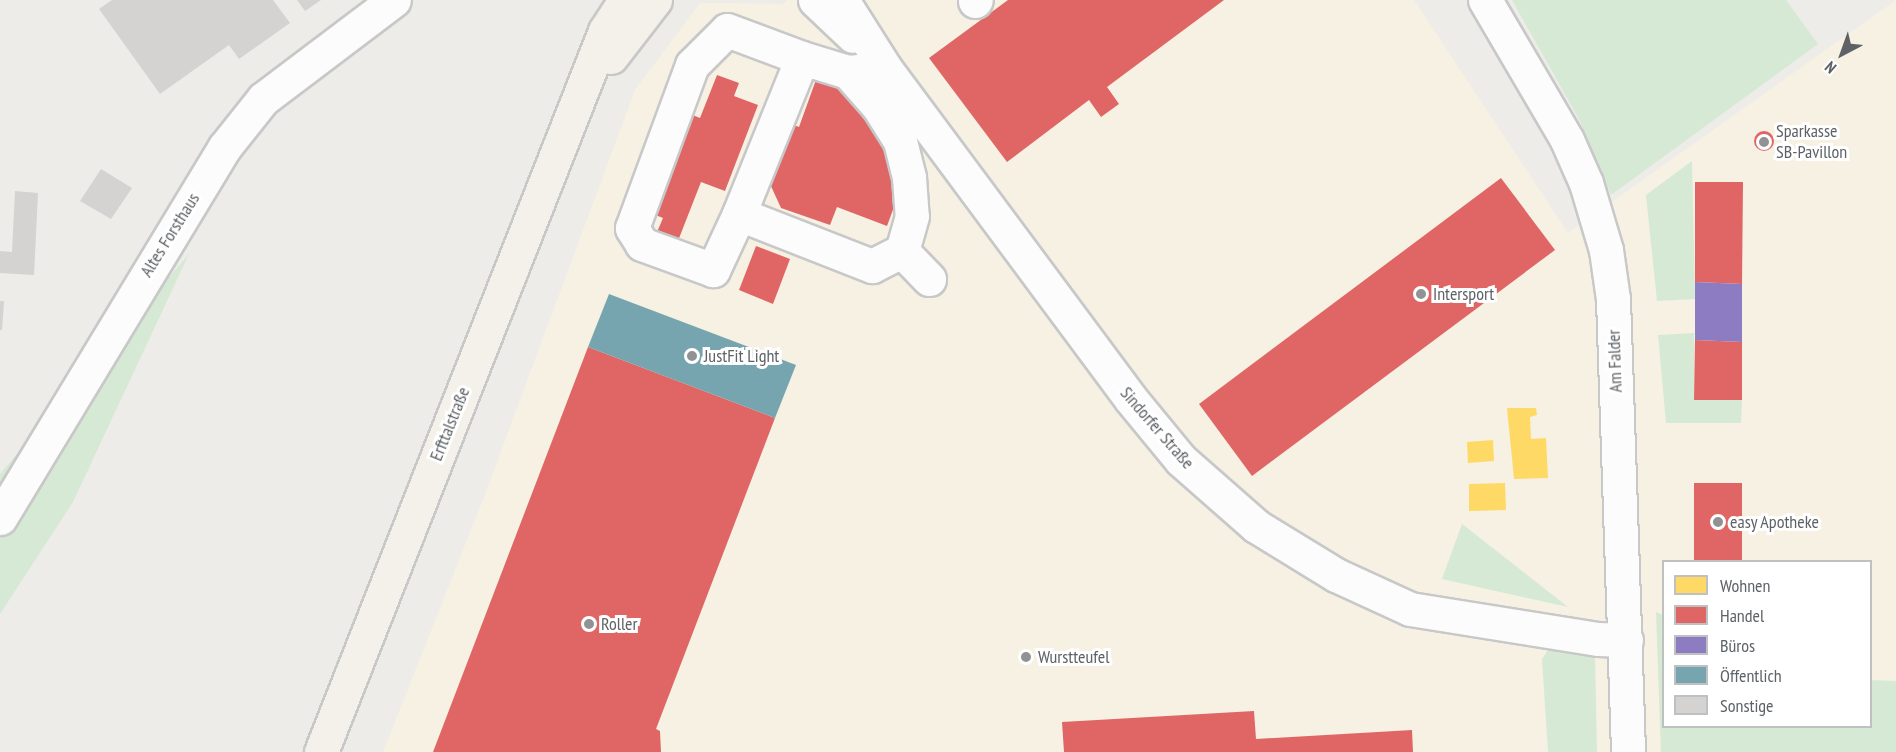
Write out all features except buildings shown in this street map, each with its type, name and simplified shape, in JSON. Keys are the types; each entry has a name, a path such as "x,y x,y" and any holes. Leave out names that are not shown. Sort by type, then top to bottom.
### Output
{"main road":[{"name":"Erfttalstraße","path":"321,752 581,97 605,31 625,0"},
{"name":"Erfttalstraße","path":"581,97 655,0"}],"street":[{"name":"Altes Forsthaus","path":"0,518 224,148 263,99 394,0"},
{"name":"Sindorfer Straße","path":"815,0 881,64"},
{"name":"Sindorfer Straße","path":"842,0 881,64 1130,398 1181,460 1256,526 1336,574 1410,609 1598,639 1626,640"},
{"name":"Am Falder","path":"1485,0 1567,140 1586,183 1606,250 1613,299 1628,752"},
{"path":"802,58 739,214 712,270 642,244 632,228 692,66 727,30 802,58 848,72 881,64"},
{"path":"739,214 872,266 902,251 912,216 909,177 900,141 878,106 848,72"},
{"path":"902,251 929,279"}],"shaded area":[{"path":"788,0 1414,0 1568,233 1896,0 1896,752 383,752 484,497 635,90 700,3 783,4"}],"green space":[{"path":"1512,0 1786,0 1818,44 1611,195 1580,121"},
{"path":"1692,161 1695,299 1657,301 1646,195"},
{"path":"189,254 73,502 0,614 0,474"},
{"path":"1694,333 1694,400 1742,400 1741,423 1666,423 1658,335"},
{"path":"1462,524 1568,607 1442,579"},
{"path":"1656,612 1662,615 1662,728 1872,728 1872,680 1896,681 1896,752 1661,752"},
{"path":"1550,647 1595,656 1597,752 1548,752 1542,659"}],"place":[{"name":"Sparkasse SB-Pavillon","path":"1764,142"},
{"name":"Intersport","path":"1421,294"},
{"name":"JustFit Light","path":"692,356"},
{"name":"easy Apotheke","path":"1718,522"},
{"name":"Roller","path":"589,624"},
{"name":"Wurstteufel","path":"1026,657"}]}
